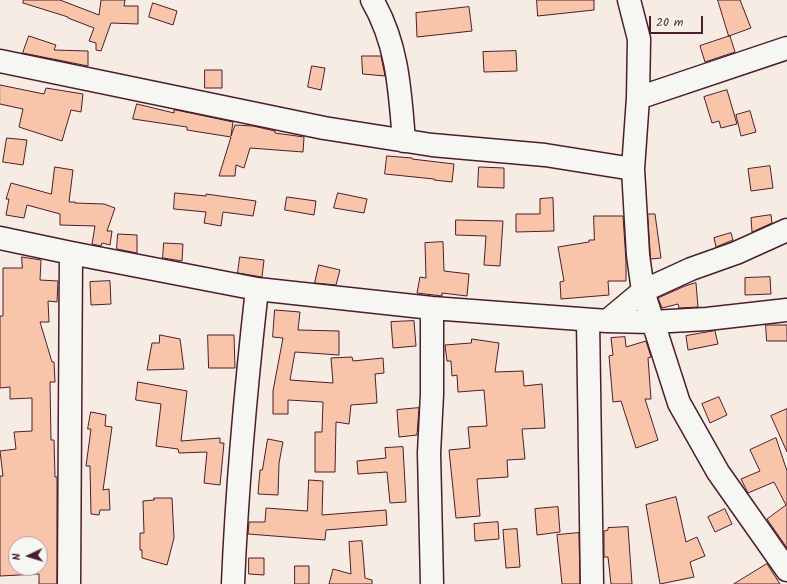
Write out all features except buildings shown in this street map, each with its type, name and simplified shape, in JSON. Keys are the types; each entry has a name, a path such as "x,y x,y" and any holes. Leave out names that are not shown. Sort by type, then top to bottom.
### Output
{"street":[{"path":"372,0 389,36 399,77 404,141"},
{"path":"629,0 639,39 638,98 633,169 638,255 643,291 679,402 718,472 784,558"},
{"path":"638,98 787,48"},
{"path":"0,61 324,128 432,145 545,155 633,169"},
{"path":"597,320 643,291 691,269 736,253 787,230"},
{"path":"0,238 257,289 432,308 597,320 652,322 706,320 787,310"},
{"path":"69,584 71,253"},
{"path":"233,584 238,490 257,289"},
{"path":"432,308 432,394 429,453 432,584"},
{"path":"592,584 597,320"}]}
